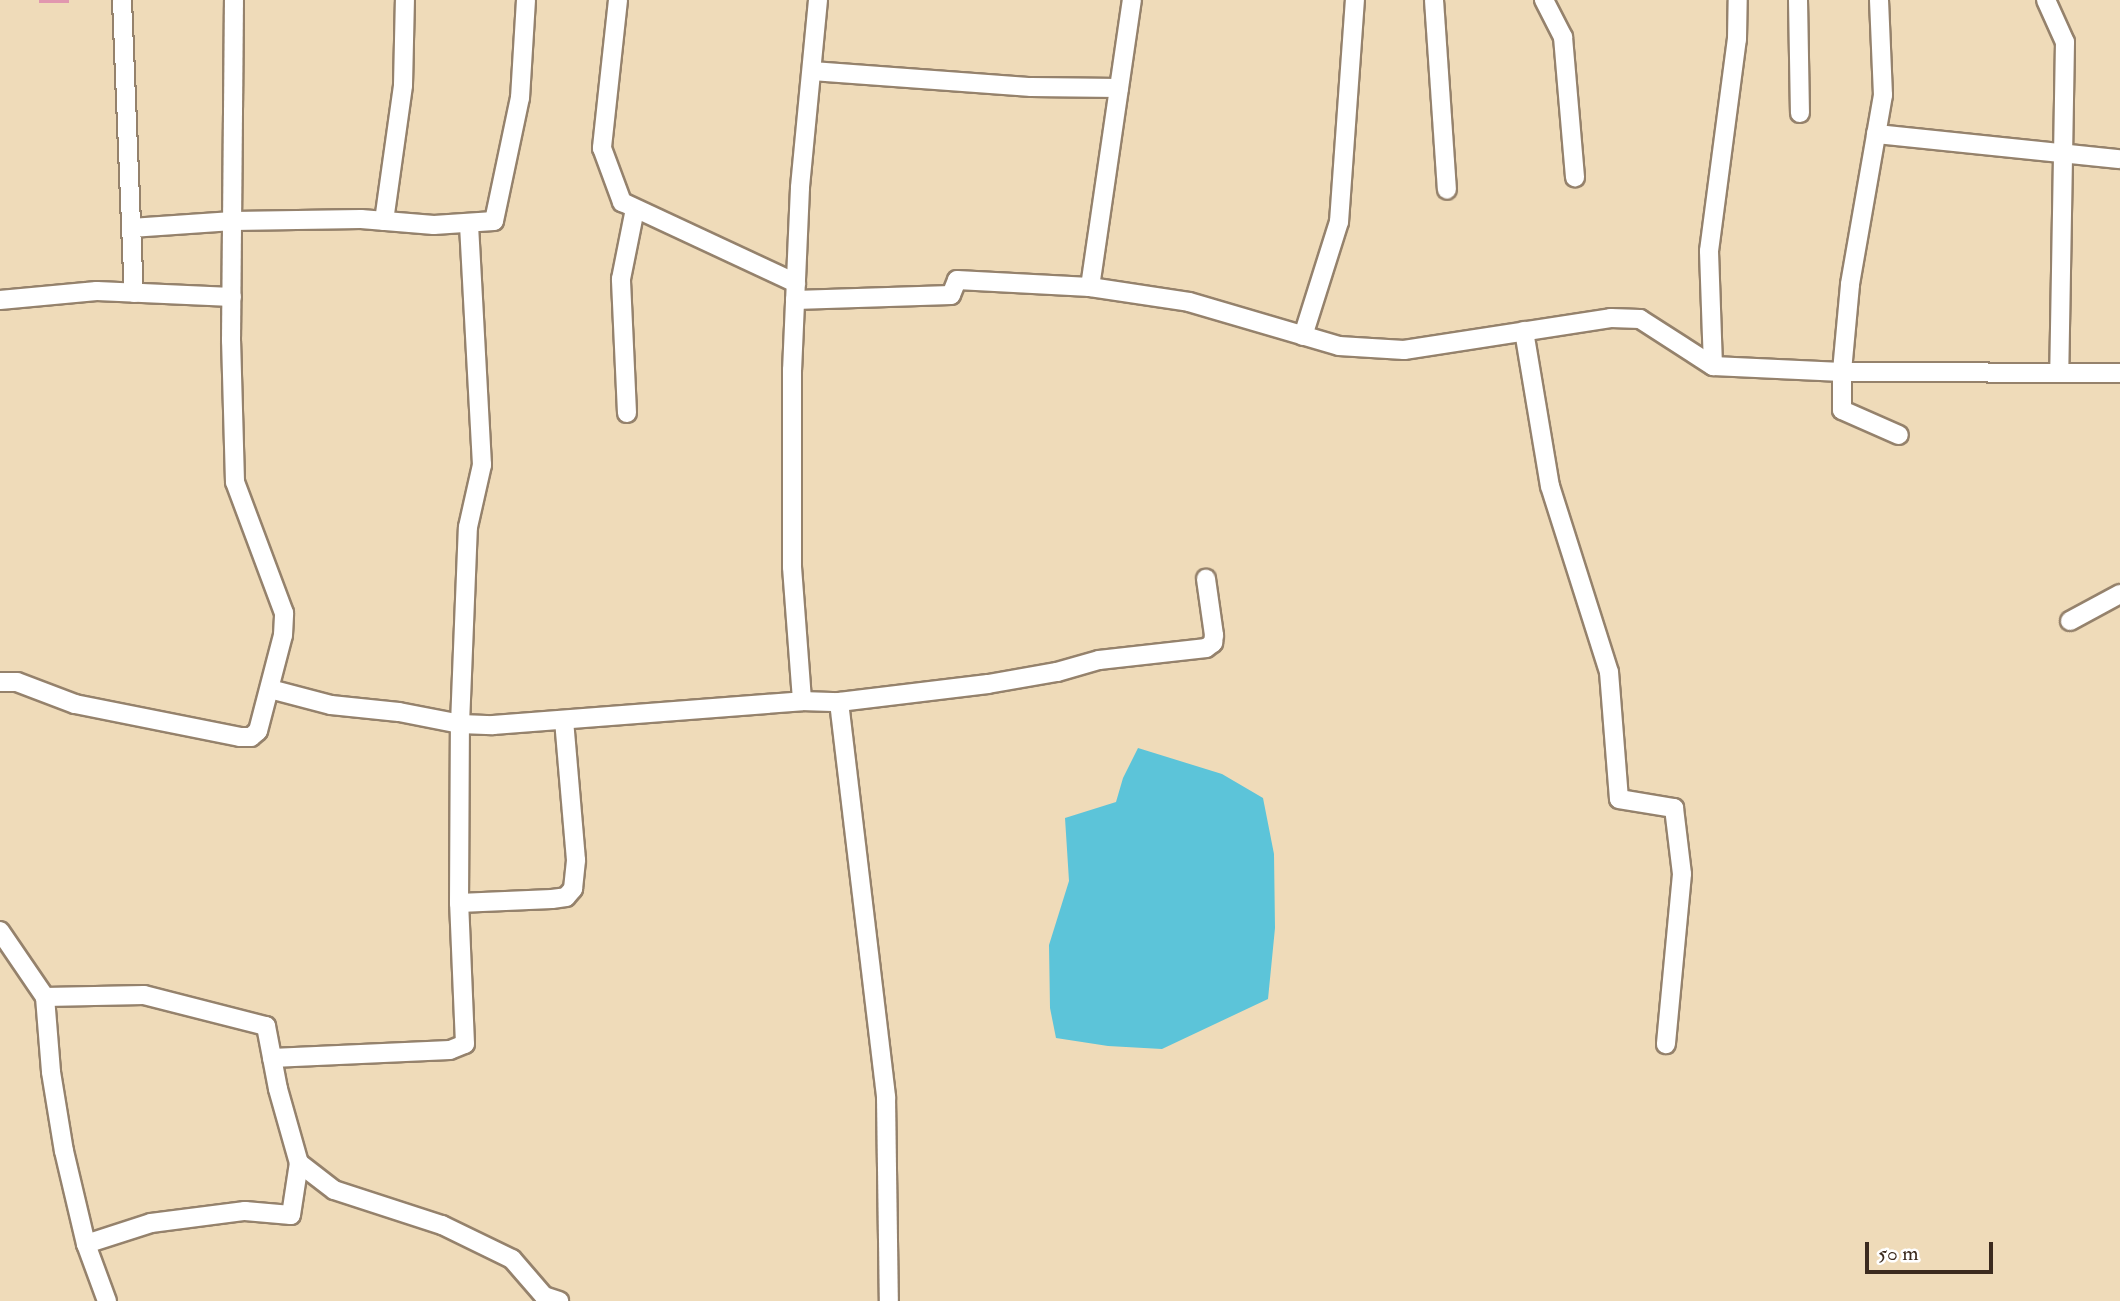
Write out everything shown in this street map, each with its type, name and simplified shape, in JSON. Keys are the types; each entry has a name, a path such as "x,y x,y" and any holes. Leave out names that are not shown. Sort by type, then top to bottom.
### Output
{"street":[{"path":"122,0 134,293"},
{"path":"0,682 17,682 75,704 240,737 251,737 258,731 283,635 284,613 235,482 232,297 234,0"},
{"path":"384,221 402,85 405,0"},
{"path":"131,228 233,221 384,221 434,225 494,220 520,99 526,0"},
{"path":"618,0 602,148 622,202 796,291 951,295 957,280 1090,287 1189,302 1339,346 1404,350 1611,318 1640,319 1713,366 1842,372 2120,373"},
{"path":"802,701 792,567 796,291 800,188 818,0"},
{"path":"1090,287 1132,0"},
{"path":"1303,336 1339,222 1355,0"},
{"path":"1433,0 1447,190"},
{"path":"1544,0 1563,37 1575,177"},
{"path":"1713,366 1709,251 1737,39 1738,0"},
{"path":"1798,0 1800,113"},
{"path":"1879,0 1884,95 1850,285 1842,372 1842,410 1899,435"},
{"path":"2046,0 2065,42 2059,372"},
{"path":"811,71 1031,87 1119,88"},
{"path":"1876,134 2120,159"},
{"path":"627,413 621,279 635,209"},
{"path":"272,1058 450,1050 465,1044 459,902 460,724 468,527 482,465 469,223"},
{"path":"0,300 97,291 232,297"},
{"path":"1524,331 1550,486 1609,672 1619,799 1674,808 1682,874 1666,1044"},
{"path":"270,690 331,705 399,712 460,724 511,725 802,701 839,702 988,684 1057,672 1099,660 1206,648 1213,643 1214,635 1206,579"},
{"path":"2070,621 2120,594"},
{"path":"839,702 886,1097 889,1301"},
{"path":"459,902 552,900 566,897 573,889 576,860 564,721"},
{"path":"0,931 45,997 57,1111 86,1244 107,1301"},
{"path":"0,962 19,958"},
{"path":"45,997 144,995 265,1026 299,1163 291,1215 245,1211 151,1223 86,1244"},
{"path":"299,1163 334,1190 442,1225 512,1259 544,1296 559,1301"}],"water":[{"path":"1138,748 1222,774 1263,798 1274,854 1275,928 1268,999 1162,1049 1108,1046 1056,1038 1050,1008 1049,945 1069,881 1065,818 1116,802 1123,778"}],"building":[{"path":"39,0 69,0 69,3 39,3"}]}
